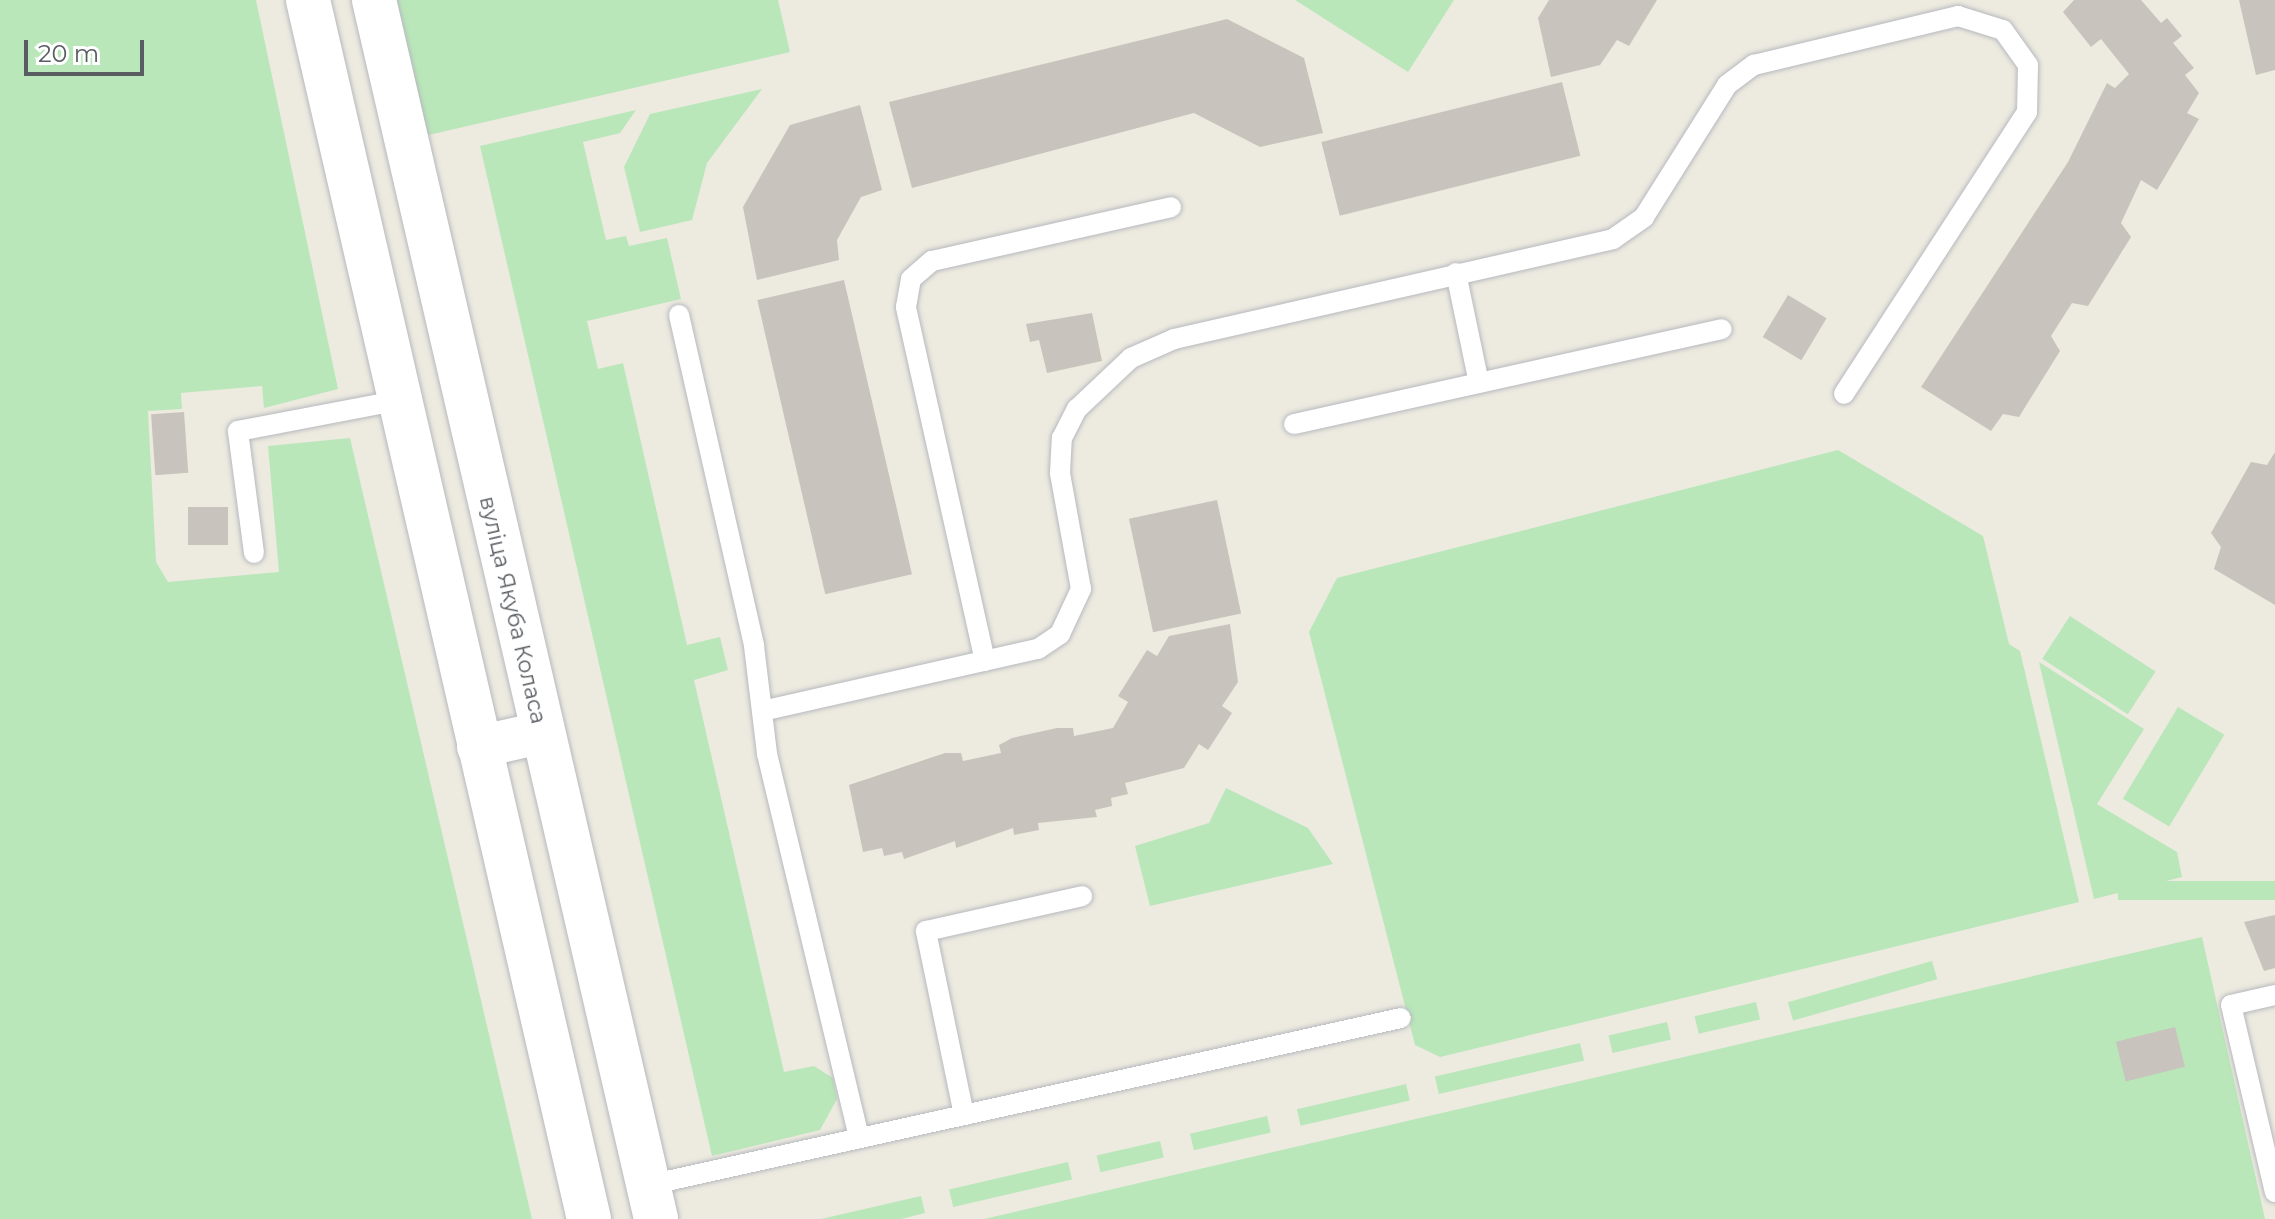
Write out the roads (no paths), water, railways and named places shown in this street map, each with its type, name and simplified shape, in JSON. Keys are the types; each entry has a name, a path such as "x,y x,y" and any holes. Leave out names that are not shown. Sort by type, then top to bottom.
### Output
{"street":[{"path":"308,0 589,1219"},
{"name":"вуліца Якуба Коласа","path":"374,0 540,733 653,1202"},
{"path":"478,747 540,733"}],"lane":[{"path":"762,711 1038,649 1076,614 1081,589 1060,473 1062,438 1100,382 1131,358 1174,339 1613,239 1644,217 1727,85 1754,65 1958,16 2003,30 2028,65 2027,112 1844,394"},
{"path":"985,661 906,307 911,279 932,261 1171,207"},
{"path":"1456,273 1479,383"},
{"path":"679,315 754,646 762,711 859,1138"},
{"path":"1294,424 1722,329"},
{"path":"254,553 238,431 400,400"},
{"path":"964,1115 926,931 1082,896"},
{"path":"2275,995 2231,1005 2275,1192"},
{"path":"653,1202 859,1138 1401,1018"}]}
